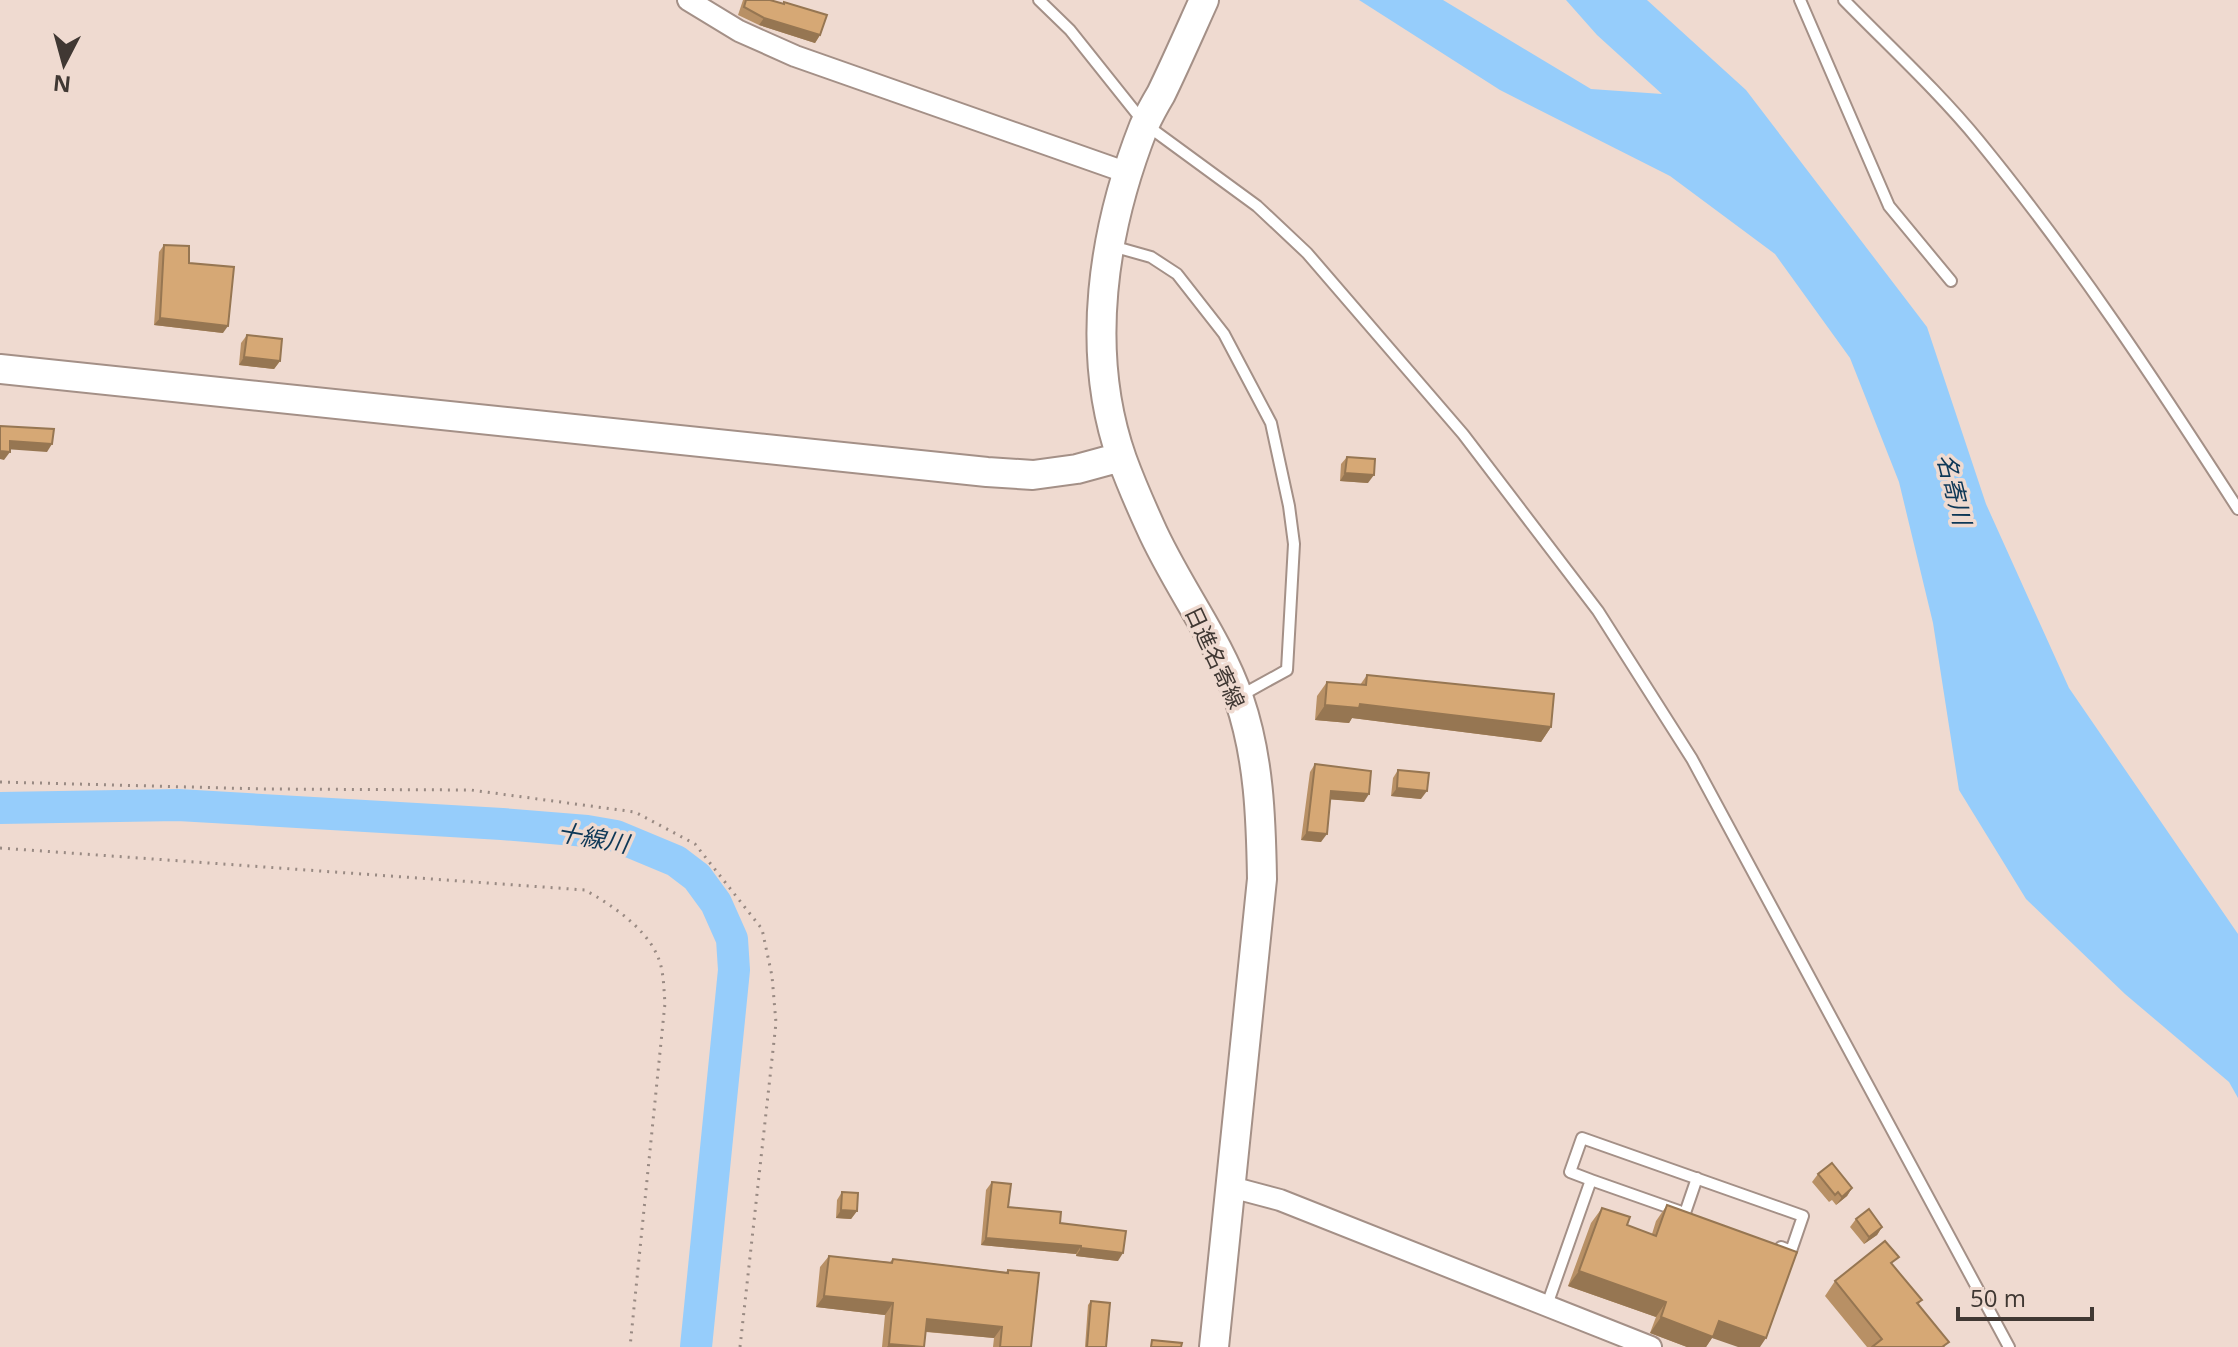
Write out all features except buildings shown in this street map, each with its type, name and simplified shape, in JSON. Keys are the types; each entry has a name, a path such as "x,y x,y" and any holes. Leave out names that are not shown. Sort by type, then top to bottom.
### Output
{"main road":[{"name":"日進名寄線","path":"1204,0 1145,124 1128,173 1108,245 1102,305 1102,350 1107,394 1121,457 1151,529 1238,697 1254,754 1261,818 1262,879 1214,1347"},
{"path":"0,369 987,472 1033,475 1077,469 1121,457"}],"street":[{"path":"688,0 739,31 795,56 1128,173"},
{"path":"1231,1187 1280,1200 1651,1347"}],"lane":[{"path":"1039,0 1070,30 1145,124 1257,206 1307,253 1463,434 1598,611 1692,759 2009,1347"},
{"path":"1800,0 1889,206 1951,281"},
{"path":"1844,0 1978,139 2164,394 2238,509"},
{"path":"1108,245 1151,257 1177,274 1224,334 1271,423 1294,544 1287,670 1238,697"},
{"path":"1698,1218 1570,1172 1582,1138 1803,1216 1791,1251 1764,1241"},
{"path":"1685,1213 1697,1178"},
{"path":"1547,1305 1591,1180"}],"path":[{"path":"0,782 251,789 471,790 635,812 695,844 762,929 772,976 776,1023 740,1347"},
{"path":"0,848 585,890 617,908 648,942 662,968 665,1003 630,1347"}],"water":[{"name":"名寄川","path":"1359,0 1443,0 1591,89 1662,94 1597,35 1566,0 1647,0 1746,90 1927,327 1986,504 2069,688 2238,934 2238,1098 2229,1082 2125,994 2026,899 1959,790 1933,623 1899,482 1850,358 1775,254 1670,176 1500,90"}],"waterway":[{"name":"十線川","path":"0,808 178,805 587,831 616,836 676,861 697,877 716,903 732,939 734,970 696,1347"}]}
